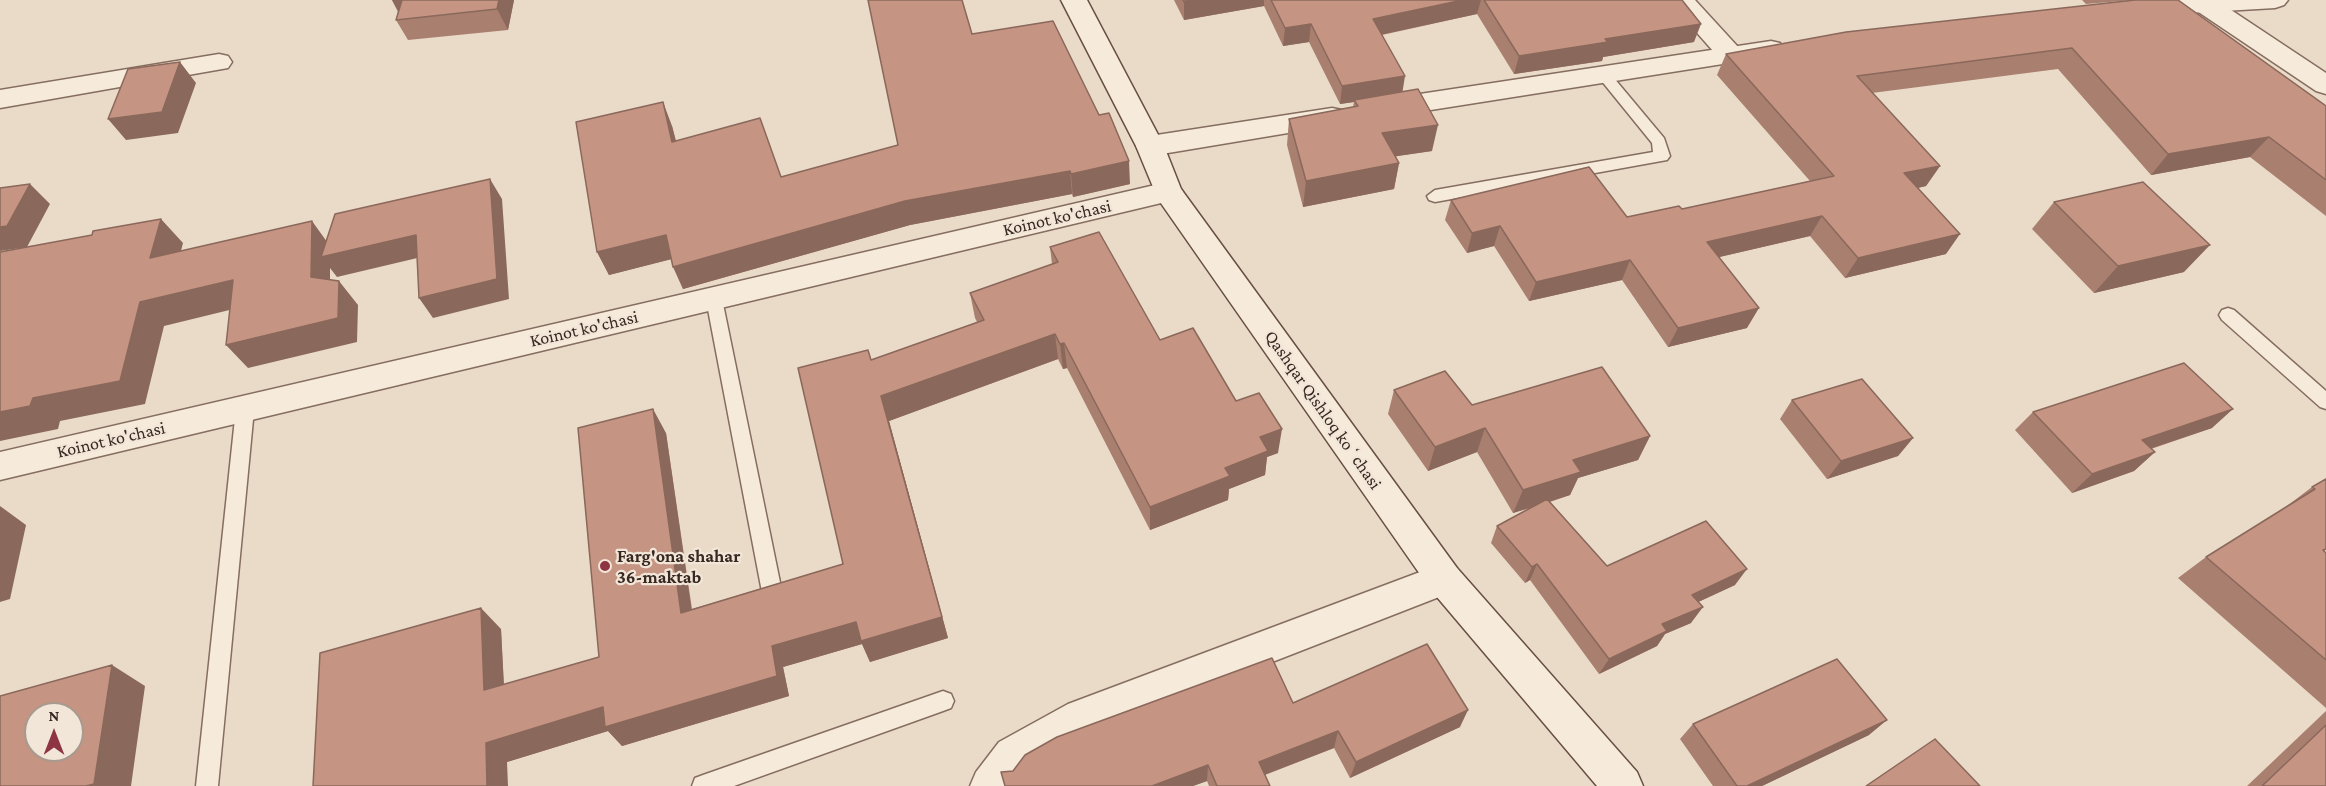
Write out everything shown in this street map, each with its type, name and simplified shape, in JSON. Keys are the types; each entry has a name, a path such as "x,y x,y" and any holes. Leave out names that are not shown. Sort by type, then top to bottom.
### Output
{"street":[{"name":"Qashqar Qishloq koʻchasi","path":"1074,0 1150,146 1168,192 1444,579 1623,786"},
{"path":"1681,0 1730,54"},
{"path":"2118,11 2174,2 2206,5 2275,0"},
{"path":"2206,5 2326,85"},
{"path":"1150,146 1730,54 1801,46"},
{"path":"0,99 219,62"},
{"name":"Koinot ko'chasi","path":"0,466 1168,192"},
{"path":"990,786 1013,756 1082,717 1444,579"}],"lane":[{"path":"1435,196 1662,156 1659,142 1603,74"},
{"path":"714,298 772,592"},
{"path":"2228,315 2326,402"},
{"path":"207,786 245,409"},
{"path":"703,786 943,701"}],"building":[{"path":"402,0 499,0 497,9 396,20"},
{"path":"868,0 962,0 972,34 1053,21 1099,115 1109,113 1129,161 1071,174 1070,171 905,201 673,267 666,235 597,252 576,122 663,102 672,142 760,118 781,177 898,145"},
{"path":"1271,0 1463,0 1373,19 1405,76 1342,86 1311,24 1285,28"},
{"path":"1484,0 1682,0 1701,24 1605,39 1608,42 1519,56"},
{"path":"2135,0 2178,0 2326,106 2326,180 2269,137 2168,154 2072,48 1857,76 1940,166 1904,173 1960,234 1858,258 1822,216 1707,242 1759,308 1678,328 1630,260 1536,282 1500,226 1472,233 1451,200 1589,167 1627,217 1679,206 1682,209 1834,176 1726,54 1846,32"},
{"path":"180,62 162,112 108,119 128,69"},
{"path":"1418,89 1438,125 1382,133 1399,163 1306,181 1289,119 1358,106 1354,100"},
{"path":"490,179 497,279 419,298 416,235 321,257 335,214"},
{"path":"2143,182 2210,245 2118,266 2054,202"},
{"path":"30,184 7,226 0,227 0,188"},
{"path":"161,219 150,258 312,221 311,277 339,281 338,318 226,345 233,280 140,302 120,381 33,398 30,406 0,412 0,252 92,235 93,231"},
{"path":"1099,232 1160,340 1193,328 1236,401 1259,393 1282,429 1260,437 1268,451 1225,468 1230,476 1150,507 1064,343 1060,344 1055,334 881,396 942,617 861,641 856,622 772,646 777,676 605,727 603,707 486,743 487,786 313,786 320,653 481,608 484,690 599,657 578,428 653,409 681,613 843,564 798,368 868,350 871,360 984,320 970,293 1058,262 1050,247"},
{"path":"2184,363 2233,409 2142,440 2155,452 2092,474 2033,412"},
{"path":"1602,367 1650,436 1573,460 1581,472 1523,490 1485,428 1435,447 1394,390 1445,371 1472,405"},
{"path":"1862,379 1913,438 1841,461 1792,400"},
{"path":"2326,479 2326,549 2323,550 2326,553 2326,660 2206,557 2315,489 2312,487"},
{"path":"1547,499 1607,566 1706,521 1747,569 1692,595 1703,607 1662,624 1667,631 1609,659 1537,564 1532,567 1497,526"},
{"path":"1427,644 1468,710 1356,762 1338,731 1259,762 1270,786 1217,786 1208,765 1152,786 1005,786 1001,772 1013,771 1025,755 1057,737 1272,658 1293,703"},
{"path":"1837,659 1887,720 1747,786 1737,786 1693,724"},
{"path":"112,665 94,784 86,786 0,786 0,696"},
{"path":"2326,725 2326,786 2262,786"},
{"path":"1935,739 1980,786 1866,786"}],"place":[{"name":"Farg'ona shahar 36-maktab","path":"605,566"}]}
